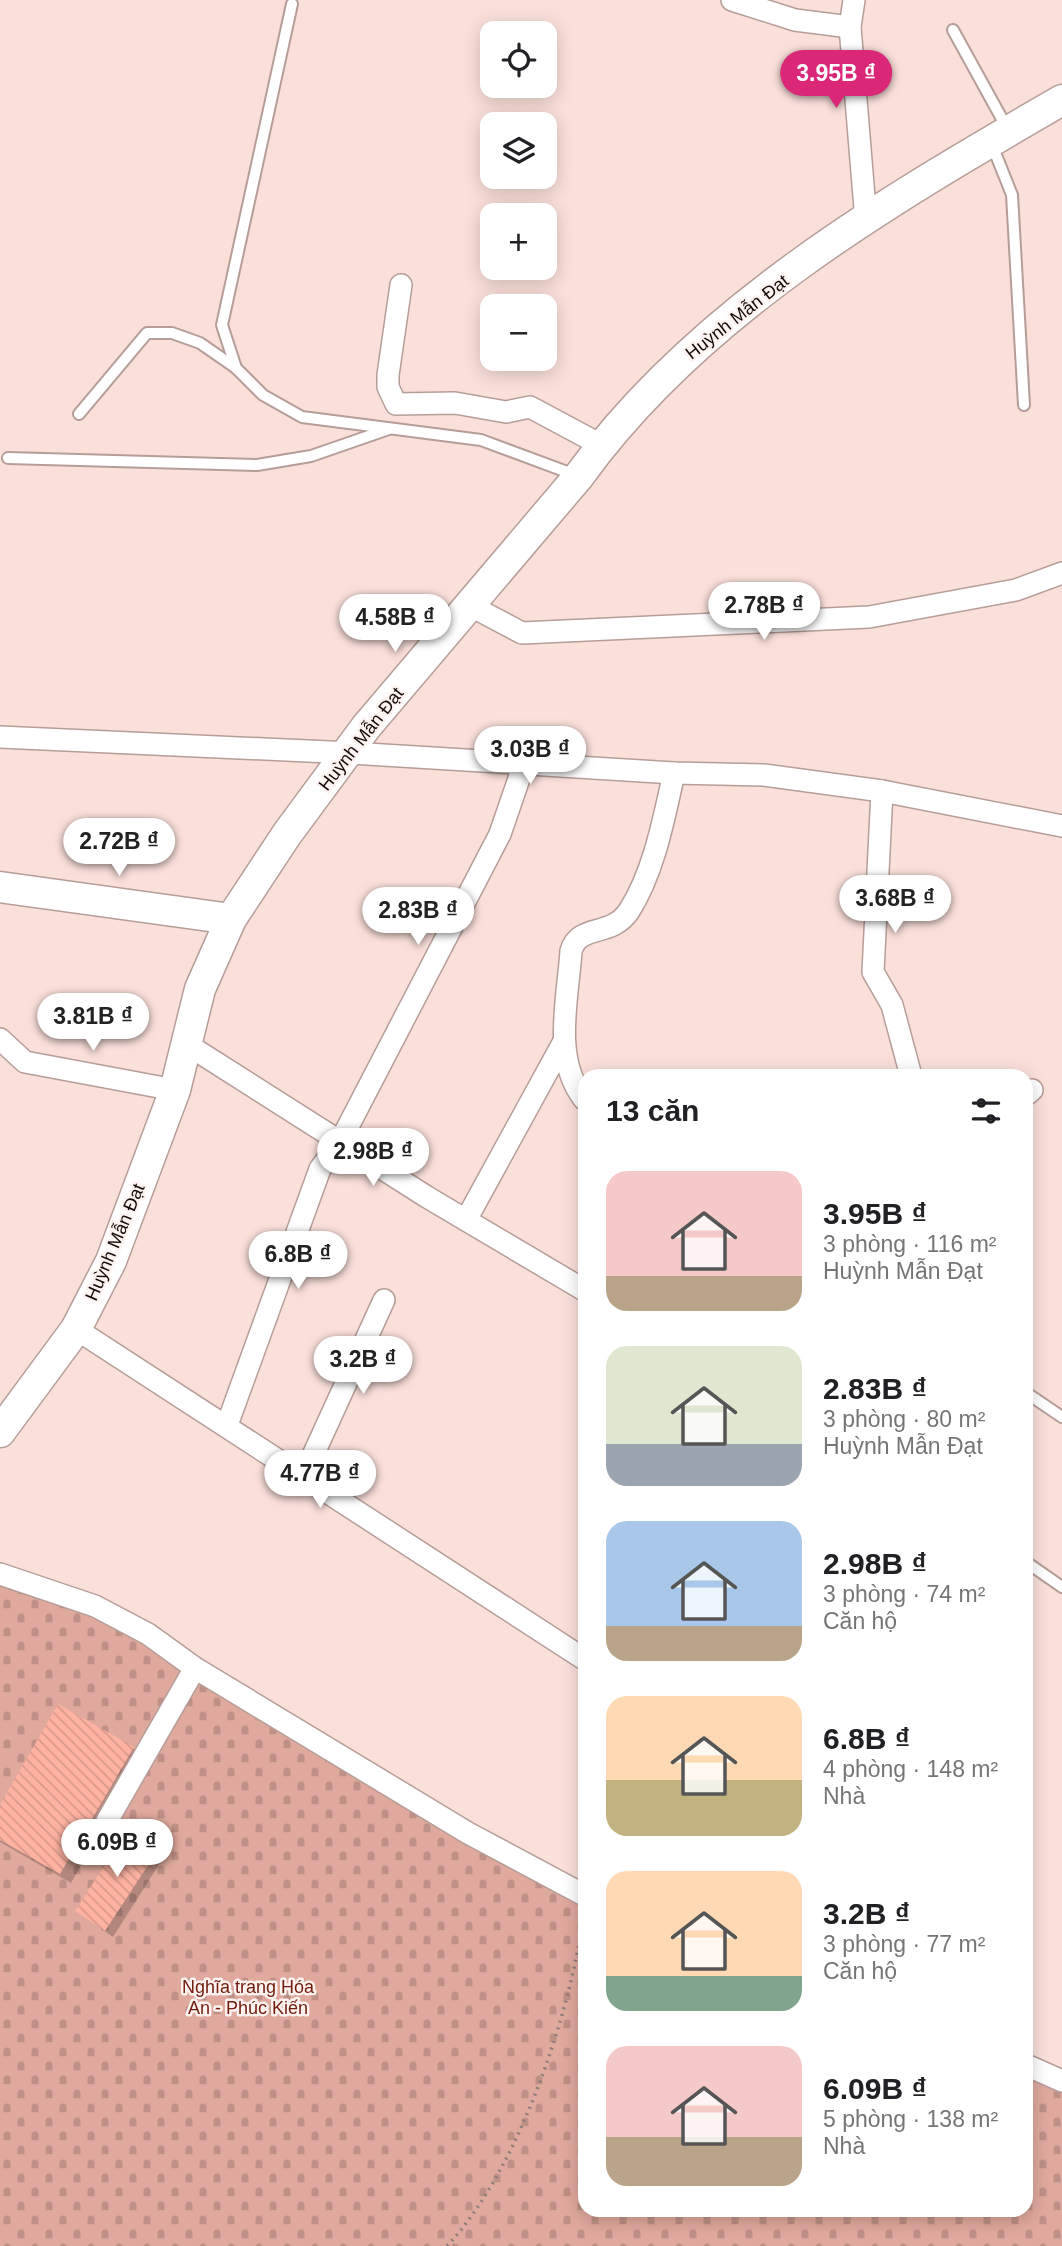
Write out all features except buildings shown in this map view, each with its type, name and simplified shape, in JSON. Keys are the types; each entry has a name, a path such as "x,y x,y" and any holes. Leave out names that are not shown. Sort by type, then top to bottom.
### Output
{"main road":[{"name":"Huỳnh Mẫn Đạt","path":"0,1432 76,1329 111,1261 175,1090 200,989 231,919 288,834 351,753 366,727 579,476 601,445 664,375 747,304 866,220 1062,100"},
{"path":"0,887 231,919"}],"street":[{"path":"732,0 795,20 850,27"},
{"path":"854,0 850,27 866,220"},
{"path":"401,285 388,375 388,387 396,404 455,403 506,412 530,407 601,445"},
{"path":"470,605 522,633 869,617 1016,590 1062,573"},
{"path":"0,737 351,753 674,773 764,775 882,791 1062,826"},
{"path":"227,1425 320,1169 340,1142 500,834 524,764"},
{"path":"578,1088 571,1075 563,1043 574,940 615,926 628,911 654,849 674,773"},
{"path":"882,791 873,972 892,1005 909,1069"},
{"path":"0,1039 25,1062 175,1090"},
{"path":"466,1220 563,1043"},
{"path":"188,1045 340,1142 578,1286"},
{"path":"304,1475 384,1300"},
{"path":"76,1329 578,1655"},
{"path":"0,1575 95,1606 148,1634 195,1668 468,1833 578,1892"},
{"path":"107,1821 195,1668"},
{"path":"1033,2068 1062,2081"}],"lane":[{"path":"236,368 222,325 292,4"},
{"path":"953,30 1000,137 1012,195 1024,405"},
{"path":"79,414 147,333 172,333 200,343 236,368 263,395 302,417 481,440 579,476"},
{"path":"8,457 257,465 311,456 391,429"},
{"path":"1033,1397 1062,1417"},
{"path":"1033,1567 1062,1587"}],"path":[{"path":"447,2246 496,2178 539,2080 576,1970 578,1956"}],"green space":[{"name":"Nghĩa trang Hóa An - Phúc Kiến","path":"0,1581 94,1613 578,1897 578,2217 1033,2217 1033,2075 1062,2088 1062,2246 0,2246"}]}
